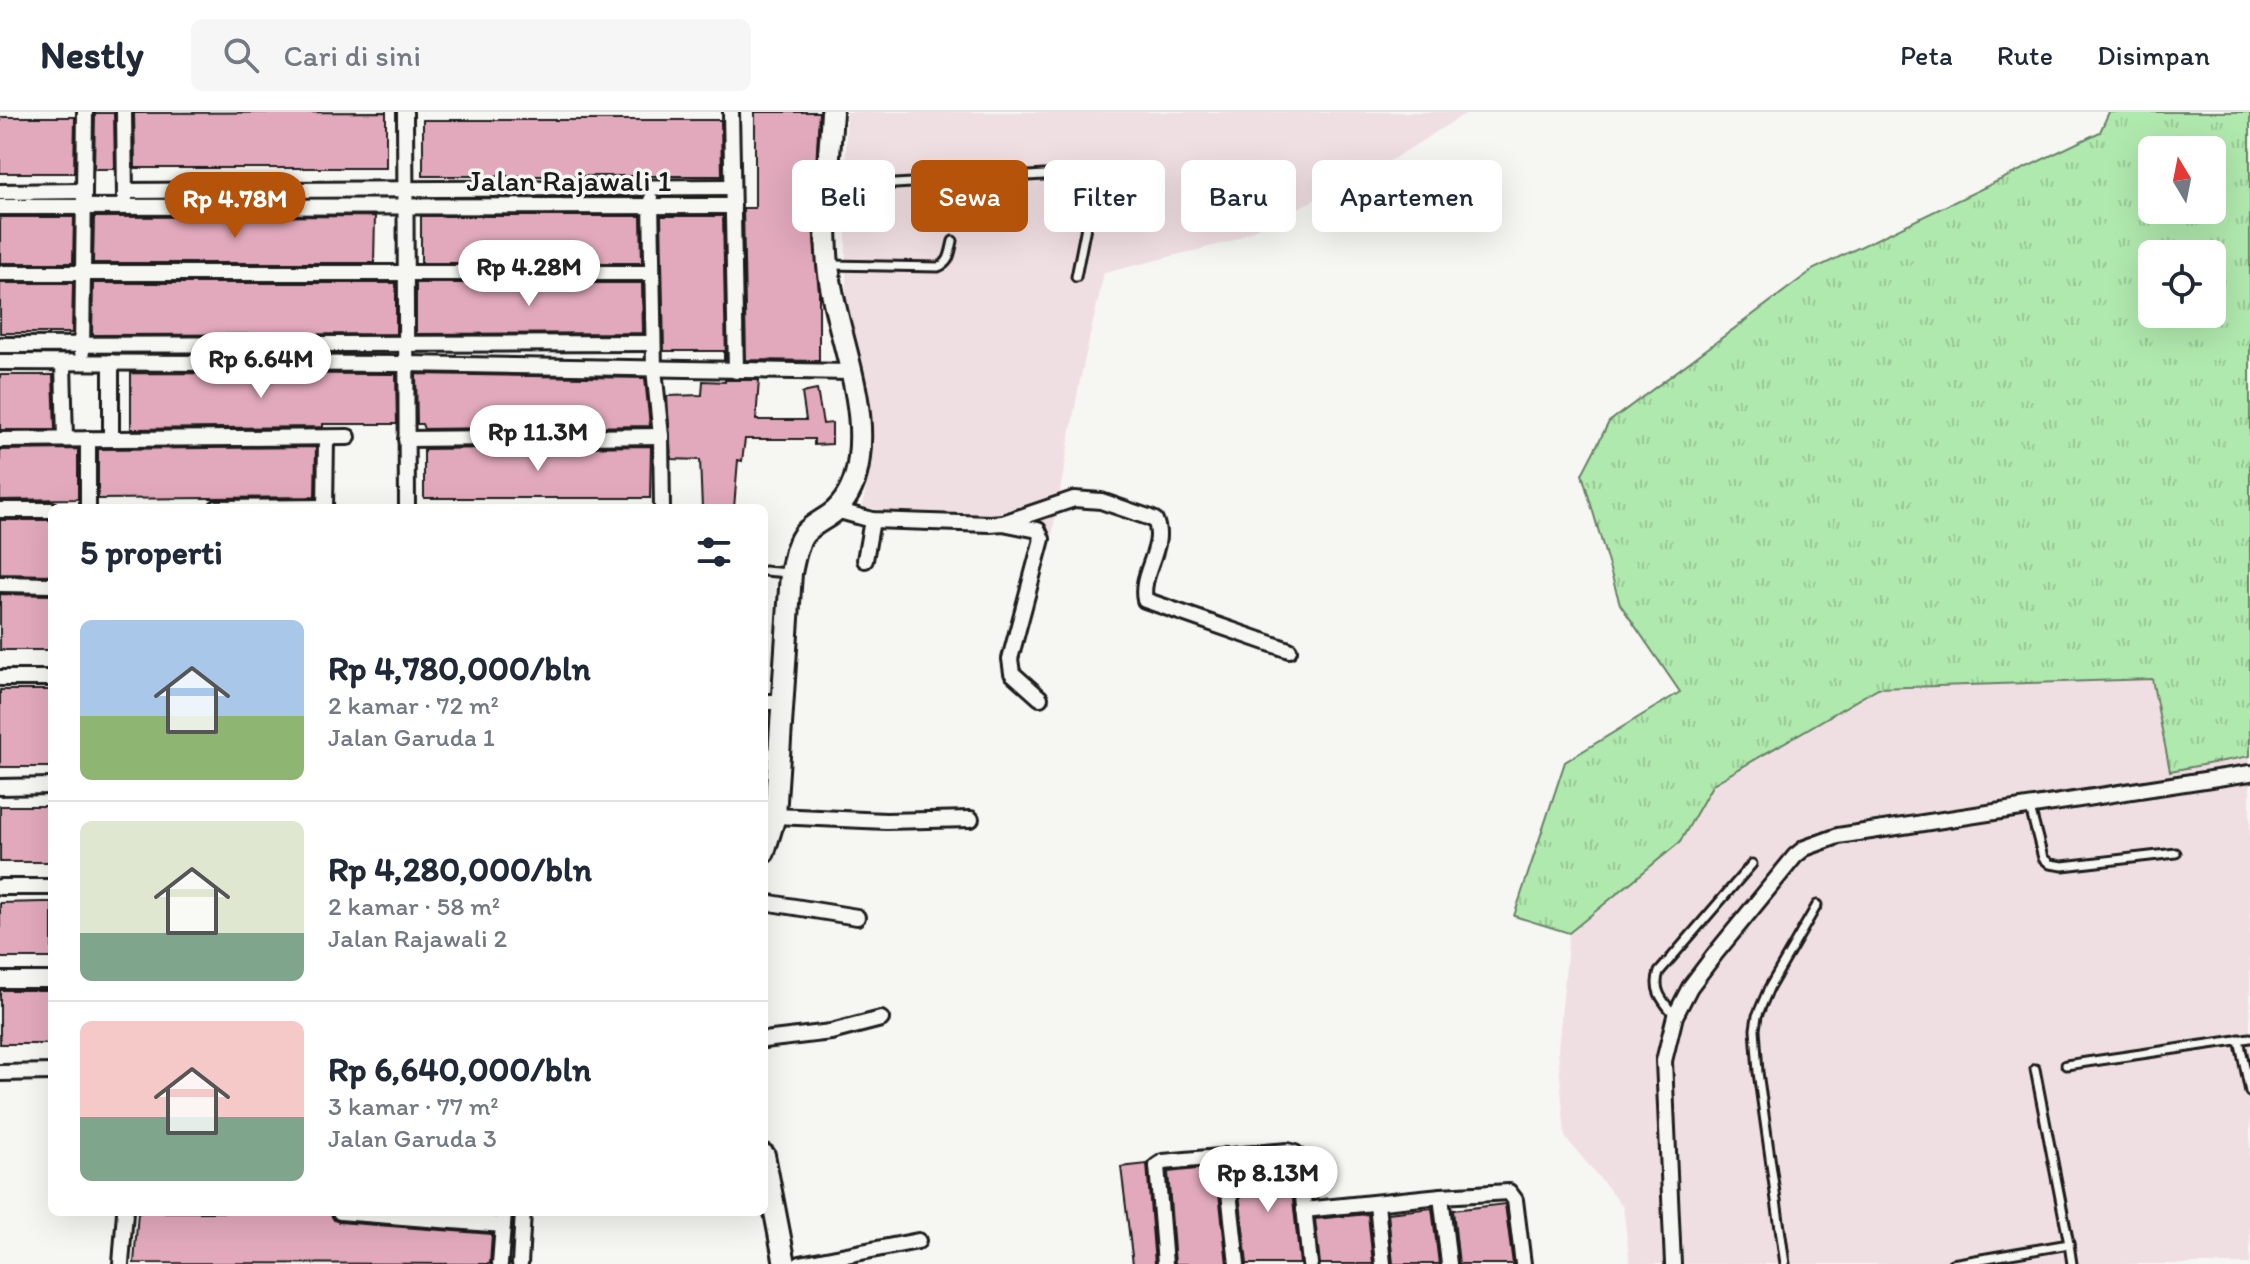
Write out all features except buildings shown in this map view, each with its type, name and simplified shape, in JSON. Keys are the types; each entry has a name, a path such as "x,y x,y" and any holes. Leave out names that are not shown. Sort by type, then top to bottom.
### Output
{"street":[{"path":"82,362 85,112"},
{"path":"124,112 124,207"},
{"path":"405,112 407,504"},
{"path":"731,112 736,371"},
{"path":"829,160 832,112"},
{"path":"651,187 653,343 661,436 662,504"},
{"path":"125,191 732,187"},
{"path":"0,192 84,191"},
{"name":"Jalan Rajawali 1","path":"0,207 733,206"},
{"path":"768,838 775,816 773,702 795,553 805,533 836,510 852,490 859,459 859,420 828,265 828,232"},
{"path":"0,273 651,273"},
{"path":"0,345 653,343"},
{"path":"0,362 406,364 850,372"},
{"path":"111,362 111,439"},
{"path":"63,363 65,439"},
{"path":"406,439 661,436"},
{"path":"0,440 348,437"},
{"path":"325,504 326,438"},
{"path":"88,439 88,504"},
{"path":"1003,523 1074,499 1101,501 1155,520 1158,534 1144,588 1145,600 1289,650"},
{"path":"0,510 48,510"},
{"path":"836,510 872,520 1003,523 1034,528 1041,536 1038,555 1010,659 1012,673 1040,698"},
{"path":"865,560 872,520"},
{"path":"0,584 48,585"},
{"path":"0,678 48,678"},
{"path":"1673,1264 1664,1072 1675,1016 1690,987 1795,856 1805,848 1838,836 2250,773"},
{"path":"0,787 48,786"},
{"path":"775,816 886,821 971,819"},
{"path":"0,887 48,887"},
{"path":"768,903 857,917"},
{"path":"0,980 48,980"},
{"path":"768,1040 831,1032 881,1019"},
{"path":"0,1073 48,1072"},
{"path":"1165,1264 1157,1166 1163,1162 1288,1151 1295,1153 1299,1159 1310,1264"},
{"path":"1225,1156 1237,1264"},
{"path":"768,1176 785,1264"},
{"path":"1304,1210 1441,1196 1511,1193 1515,1200 1523,1264"},
{"path":"1441,1196 1449,1264"},
{"path":"1377,1204 1383,1264"},
{"path":"121,1264 125,1216"},
{"path":"434,1216 504,1219 500,1264"},
{"path":"520,1264 523,1216"},
{"path":"800,1264 918,1241"}],"lane":[{"path":"895,184 1087,174 1094,186 1076,277"},
{"path":"828,265 938,267 947,263 953,241"},
{"path":"768,571 791,573"},
{"path":"2030,808 2041,854 2050,864 2063,866 2176,853"},
{"path":"1675,1016 1657,991 1659,972 1752,864"},
{"path":"1785,1264 1758,1072 1755,1029 1769,988 1817,905"},
{"path":"2066,1065 2250,1038"},
{"path":"2239,1039 2250,1092"},
{"path":"2035,1069 2072,1264"},
{"path":"1952,1264 2069,1244"}],"shaded area":[{"path":"846,112 1468,112 1391,160 1312,160 1312,201 1296,209 1296,160 1181,160 1181,232 1249,232 1229,242 1104,273 1079,385 1052,536 863,507 872,438 846,308 846,232 895,232 895,160 846,160"},
{"path":"2153,679 2170,770 2250,756 2250,1264 1630,1264 1623,1206 1565,1137 1558,1050 1569,933 1680,842 1713,784 1878,688"}],"green space":[{"path":"2109,112 2250,112 2250,756 2170,771 2152,679 1878,688 1713,784 1680,842 1569,933 1514,916 1565,762 1680,692 1620,604 1582,474 1609,422 1814,269 2100,132"}]}
